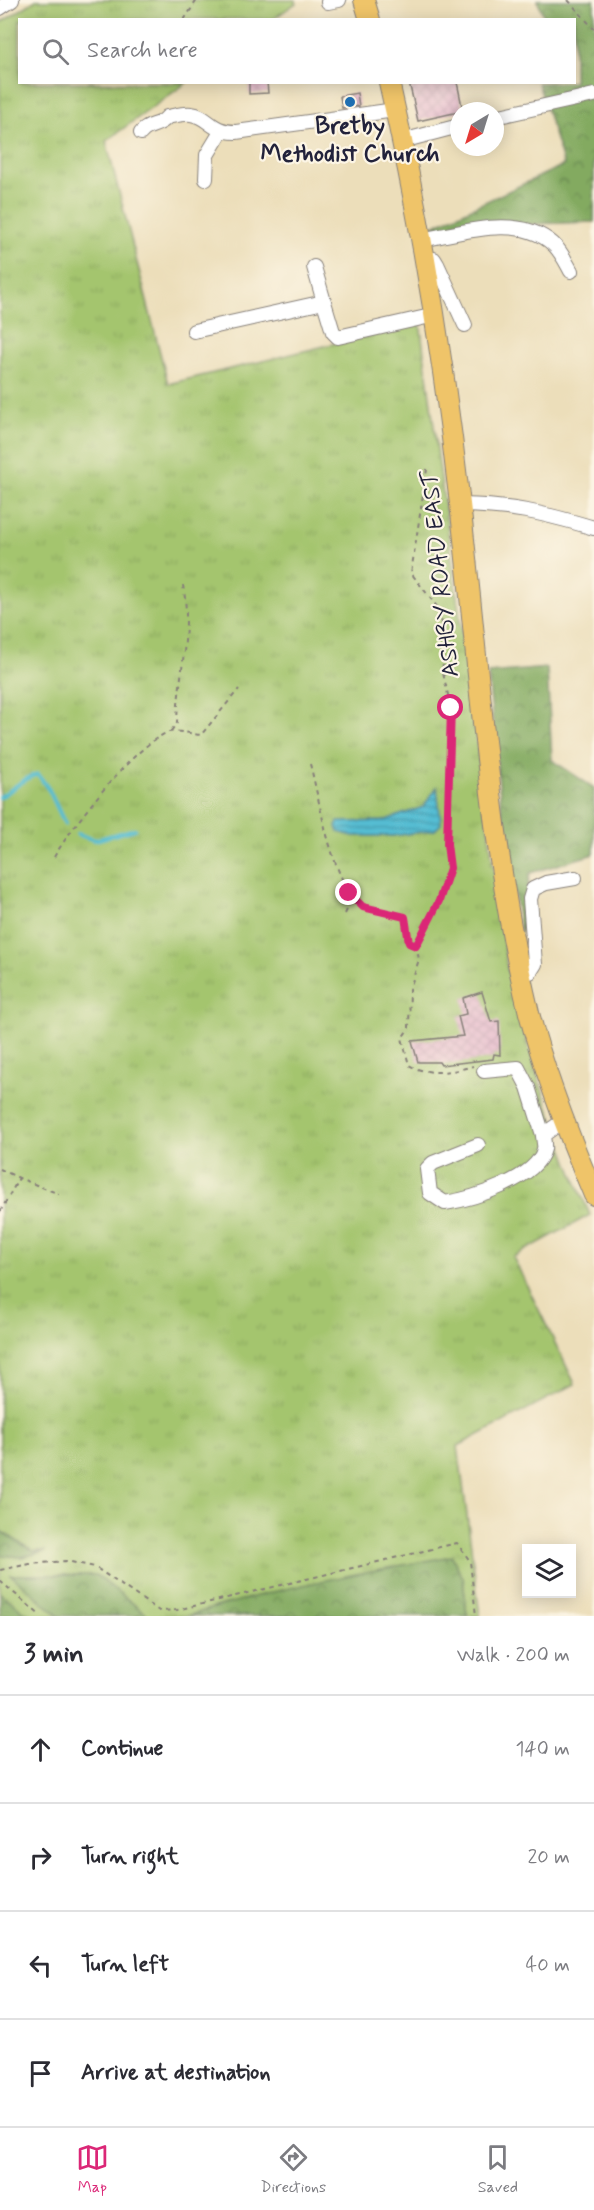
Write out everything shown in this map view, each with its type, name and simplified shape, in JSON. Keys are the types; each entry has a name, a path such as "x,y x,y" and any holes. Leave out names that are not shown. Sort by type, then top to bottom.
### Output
{"highway":[{"path":"364,0 369,18"},
{"name":"ASHBY ROAD EAST","path":"389,84 435,315 460,506 489,787 521,973 530,1015 563,1121 594,1195"}],"street":[{"path":"0,8 12,0"},
{"path":"504,115 594,95"},
{"path":"141,133 149,126 162,123 167,117 190,114 200,116 221,132 236,132 395,110"},
{"path":"402,141 450,128"},
{"path":"206,179 207,155 221,132"},
{"path":"465,325 437,264 422,243 485,229 520,227 531,230 555,245 571,271"},
{"path":"314,267 333,332 338,337 435,315"},
{"path":"194,331 324,302"},
{"path":"460,506 502,506 542,513 594,528"},
{"path":"521,973 531,972 535,964 530,899 533,889 546,882 576,878"},
{"path":"478,1145 433,1163 427,1169 426,1176 430,1193 446,1203 513,1182 535,1164 544,1149 543,1136 528,1087 518,1068 480,1068"},
{"path":"543,1136 563,1121"}],"path":[{"path":"185,18 197,0"},
{"path":"568,0 594,29"},
{"path":"427,469 411,573 438,608 442,623 443,673 451,708 447,844 450,868 439,901 416,946 418,959 410,989 409,1028 402,1038 409,1065 418,1071 480,1068"},
{"path":"54,857 71,828 96,797 153,741 171,731 177,723 186,626 186,599 182,581"},
{"path":"171,731 201,735 239,689"},
{"path":"310,764 334,863 349,893 363,907 405,917 409,943 416,946"},
{"path":"345,914 352,899"},
{"path":"0,1169 60,1194"},
{"path":"0,1212 20,1178"},
{"path":"0,1570 30,1564 66,1561 95,1567 159,1611 177,1610 457,1543 470,1562 476,1616"},
{"path":"0,1581 41,1616"}],"green space":[{"path":"36,0 295,0 296,3 274,18 18,18 18,84 185,84 106,141 168,384 420,323 507,968 543,1094 590,1215 513,1257 575,1384 458,1446 480,1616 467,1616 463,1578 225,1604 188,1616 149,1616 96,1575 12,1575 59,1616 30,1616 0,1593 0,1555 22,1557 44,1552 33,1551 0,1531 0,23"},
{"path":"537,0 594,0 594,222 431,227 564,165 538,84 576,84 576,18 545,18"},
{"path":"547,668 552,760 594,788 594,854 530,873 521,935 501,805 488,673"},
{"path":"0,1531 33,1551 46,1551 22,1557 0,1555"},
{"path":"452,1556 463,1578 467,1616 188,1616 286,1589"},
{"path":"11,1575 96,1575 149,1616 59,1616"},
{"path":"0,1593 30,1616 0,1616"}],"water":[{"path":"437,787 441,824 435,830 393,836 353,836 338,832 336,826 338,822 383,821 423,807"}],"building":[{"path":"249,84 267,84 268,93 249,94"},
{"path":"409,84 457,84 461,102 450,102 450,114 418,121"},
{"name":"Bretby Methodist Church","path":"357,93 359,106 342,108 340,96"},
{"path":"482,992 491,1022 499,1021 500,1055 494,1054 493,1059 441,1065 439,1062 418,1062 412,1041 463,1036 458,1016 466,1014 463,998"}],"waterway":[{"path":"0,797 38,774 49,790 65,824"},
{"path":"77,834 95,840 135,829"}],"place":[{"name":"Bretby Methodist Church","path":"350,102"}],"route":[{"path":"349,893 363,907 405,917 409,943 416,946 420,934 439,901 450,868 447,844 451,708"}]}
